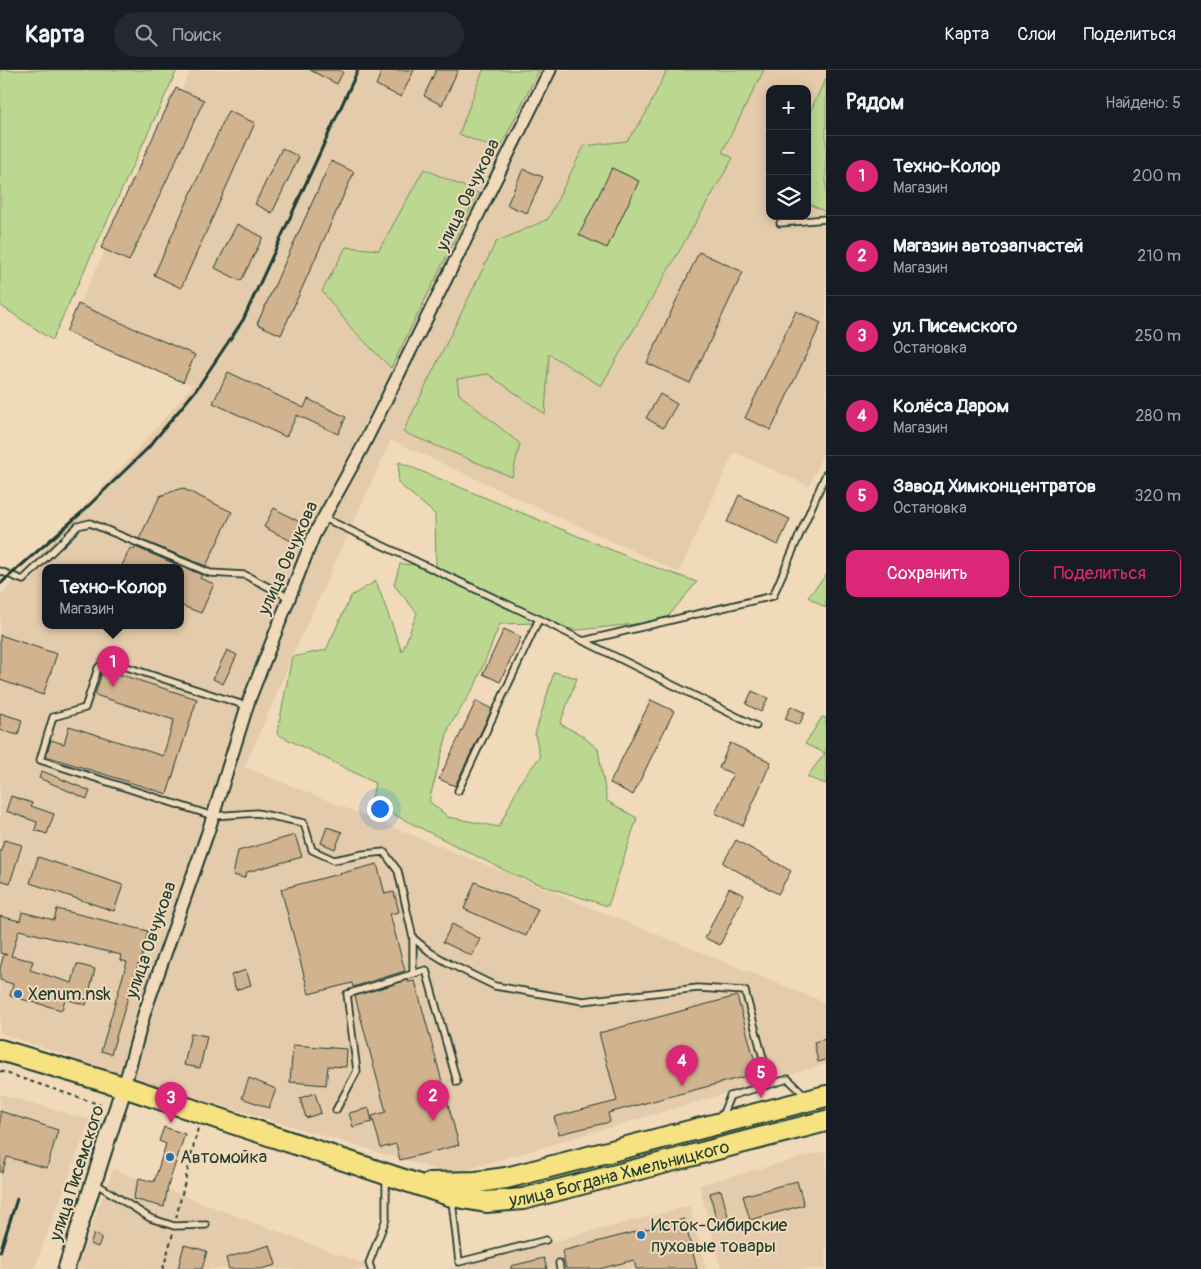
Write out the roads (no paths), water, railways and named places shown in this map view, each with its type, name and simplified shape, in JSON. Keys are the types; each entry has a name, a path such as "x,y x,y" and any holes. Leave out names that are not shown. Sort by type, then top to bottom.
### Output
{"highway":[{"name":"улица Богдана Хмельницкого","path":"0,1050 124,1087 386,1176 413,1182 452,1196 486,1202 523,1199 826,1121"},
{"name":"улица Богдана Хмельницкого","path":"413,1182 477,1182 506,1178 819,1098"},
{"path":"598,1155 605,1178"}],"street":[{"name":"улица Овчукова","path":"124,1087 145,1011 213,816 247,706 288,597 314,535 362,448 550,70"},
{"name":"улица Писемского","path":"66,1269 124,1087"}],"lane":[{"path":"780,223 826,219"},
{"path":"583,641 773,596 826,474"},
{"path":"324,518 539,619 756,726"},
{"path":"0,571 23,580 78,526 90,523 210,573 245,575 288,597"},
{"path":"458,791 539,619"},
{"path":"247,706 105,660 98,668 85,708 53,717 40,760 213,816 257,813 304,822 312,850 334,860 384,852 398,871 414,938 412,973"},
{"path":"414,938 430,952 450,964 495,986 583,1001 698,988 745,991 770,1084"},
{"path":"336,1110 357,1071 347,994 412,973 426,970 457,1082"},
{"path":"718,1124 730,1096 788,1079 819,1098"},
{"path":"371,1269 369,1263 386,1219 386,1176"},
{"path":"94,1182 150,1218 174,1226 206,1225"},
{"path":"452,1196 459,1262 546,1240"}],"railway":[{"path":"0,584 80,514 148,448 196,390 243,320 358,70"},
{"path":"0,1252 17,1199"}],"place":[{"name":"Техно-Колор","path":"113,687"},
{"name":"Xenum.nsk","path":"18,994"},
{"name":"Колёса Даром","path":"682,1086"},
{"name":"Завод Химконцентратов","path":"761,1098"},
{"name":"Магазин автозапчастей","path":"433,1121"},
{"name":"ул. Писемского","path":"171,1123"},
{"name":"Автомойка","path":"170,1157"},
{"name":"Исток-Сибирские пуховые товары","path":"641,1235"}]}
